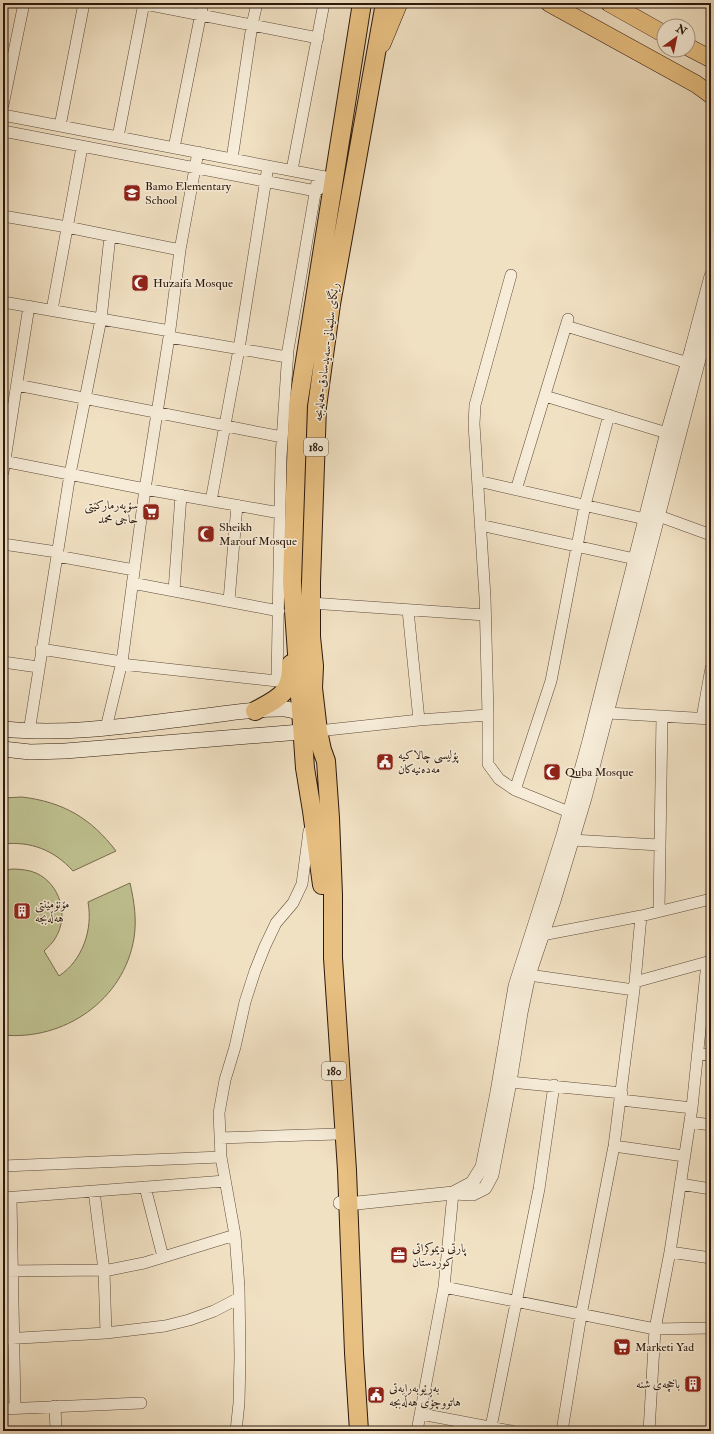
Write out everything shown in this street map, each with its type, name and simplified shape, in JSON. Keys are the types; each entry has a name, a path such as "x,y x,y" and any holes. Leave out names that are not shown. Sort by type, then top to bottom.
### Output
{"highway":[{"name":"رێگای سلێمانی-سەیدسادق-هەلەبجە","path":"301,712 292,582 298,405 326,177 362,3"},
{"name":"رێگای سلێمانی-سەیدسادق-هەلەبجە","path":"339,1127 333,958 333,895 326,761 316,731 314,666 311,637 317,407 331,304 385,3"},
{"path":"255,710 280,696 286,690 290,681 290,621 294,599"},
{"name":"180","path":"301,712 316,731 305,768 322,889 359,1431"},
{"name":"180","path":"344,1203 352,1431"}],"main road":[{"path":"376,59 399,3"},
{"path":"549,3 696,84 711,95"},
{"path":"609,3 656,29"},
{"path":"696,51 711,59"},
{"path":"3,729 29,732 79,730 255,710 285,709 301,712"},
{"path":"3,749 30,752 64,751 316,731"}],"street":[{"path":"3,105 6,74 24,3"},
{"path":"60,126 84,3"},
{"path":"118,137 142,3 318,38"},
{"path":"174,148 203,3"},
{"path":"232,159 252,25 257,3"},
{"path":"292,170 324,3"},
{"path":"3,115 353,182"},
{"path":"3,131 316,191"},
{"path":"52,310 82,147"},
{"path":"106,728 121,663 180,250 198,152"},
{"path":"210,501 239,349 268,166"},
{"path":"41,649 121,663 277,681 282,437 288,357 316,191 326,177"},
{"path":"316,191 326,177"},
{"path":"3,216 67,227 180,250"},
{"path":"29,732 38,667 70,474 101,319 110,236"},
{"path":"511,275 475,405 474,424 485,615 488,764 499,779 515,790 569,812"},
{"path":"344,1203 453,1192 473,1194 485,1188 492,1175 529,975 542,935 569,812 594,721 628,609 659,516 711,277"},
{"path":"3,302 101,319 239,349 288,357"},
{"path":"29,306 4,465 70,474 280,513"},
{"path":"453,1192 472,1183 482,1167 497,1092 515,986 572,840 608,713 628,609 635,559 667,433 711,313"},
{"path":"516,490 567,323 694,358"},
{"path":"17,385 85,399 157,411 282,437"},
{"path":"545,396 667,433"},
{"path":"515,790 552,681 585,505 609,416"},
{"path":"478,481 645,519"},
{"path":"174,591 181,495"},
{"path":"229,601 237,505"},
{"path":"659,516 711,535"},
{"path":"480,525 635,559"},
{"path":"3,544 134,570"},
{"path":"132,583 279,611"},
{"path":"311,603 485,615"},
{"path":"408,610 419,720"},
{"path":"3,662 38,667"},
{"path":"608,713 706,719 711,668"},
{"path":"316,731 419,720 488,715"},
{"path":"658,911 662,716"},
{"path":"236,1431 239,1403 240,1357 239,1287 235,1235 221,1157 219,1114 221,1097 235,1047 245,1002 255,971 276,923 293,903 300,888 312,811"},
{"path":"572,840 659,845"},
{"path":"542,935 641,916 711,900"},
{"path":"562,1431 581,1315 614,1146 635,986 641,916"},
{"path":"529,975 635,986 709,962 690,1122 670,1252 655,1329 649,1431"},
{"path":"698,1054 711,1055"},
{"path":"510,1082 554,1085 692,1108"},
{"path":"491,1427 539,1189 554,1085"},
{"path":"690,1122 711,1125"},
{"path":"220,1138 339,1127"},
{"path":"614,1146 684,1156"},
{"path":"3,1166 221,1157"},
{"path":"15,1408 8,1339 7,1198 225,1181"},
{"path":"680,1184 711,1189"},
{"path":"145,1187 163,1257"},
{"path":"94,1191 104,1270 106,1333"},
{"path":"417,1431 444,1287 453,1192"},
{"path":"8,1271 104,1270 144,1263 235,1235"},
{"path":"670,1252 711,1258"},
{"path":"444,1287 655,1329 711,1328"},
{"path":"8,1339 106,1333 171,1325 214,1311 239,1298"},
{"path":"3,1409 141,1403"},
{"path":"55,1406 56,1431"},
{"path":"421,1414 460,1427 491,1427 511,1431"}],"green space":[{"path":"22,797 50,803 75,814 97,829 116,851 73,871 50,852 41,848 23,844 3,844 3,798"},
{"path":"12,869 30,871 44,878 56,892 60,901 62,919 60,928 56,937 44,951 59,976 74,961 80,953 84,943 89,923 88,902 130,883 135,910 134,938 128,960 118,980 104,998 88,1012 69,1023 48,1031 26,1035 3,1035 3,871"}],"place":[{"name":"Bamo Elementary School","path":"132,193"},
{"name":"Huzaifa Mosque","path":"140,283"},
{"name":"سۆپەرمارکێتی حاجی محمد","path":"151,512"},
{"name":"Sheikh Marouf Mosque","path":"206,534"},
{"name":"پۆلیسی چالاکیە مەدەنیەکان","path":"385,762"},
{"name":"Quba Mosque","path":"552,772"},
{"name":"مۆنۆمێنتی هەڵەبجە","path":"22,911"},
{"name":"پارتی دیموکراتی کوردستان","path":"399,1255"},
{"name":"Marketi Yad","path":"622,1347"},
{"name":"باخچەی شنە","path":"693,1384"},
{"name":"بەڕێوبەرایەتی هاتووچۆی هەڵەبجە","path":"376,1395"}]}
